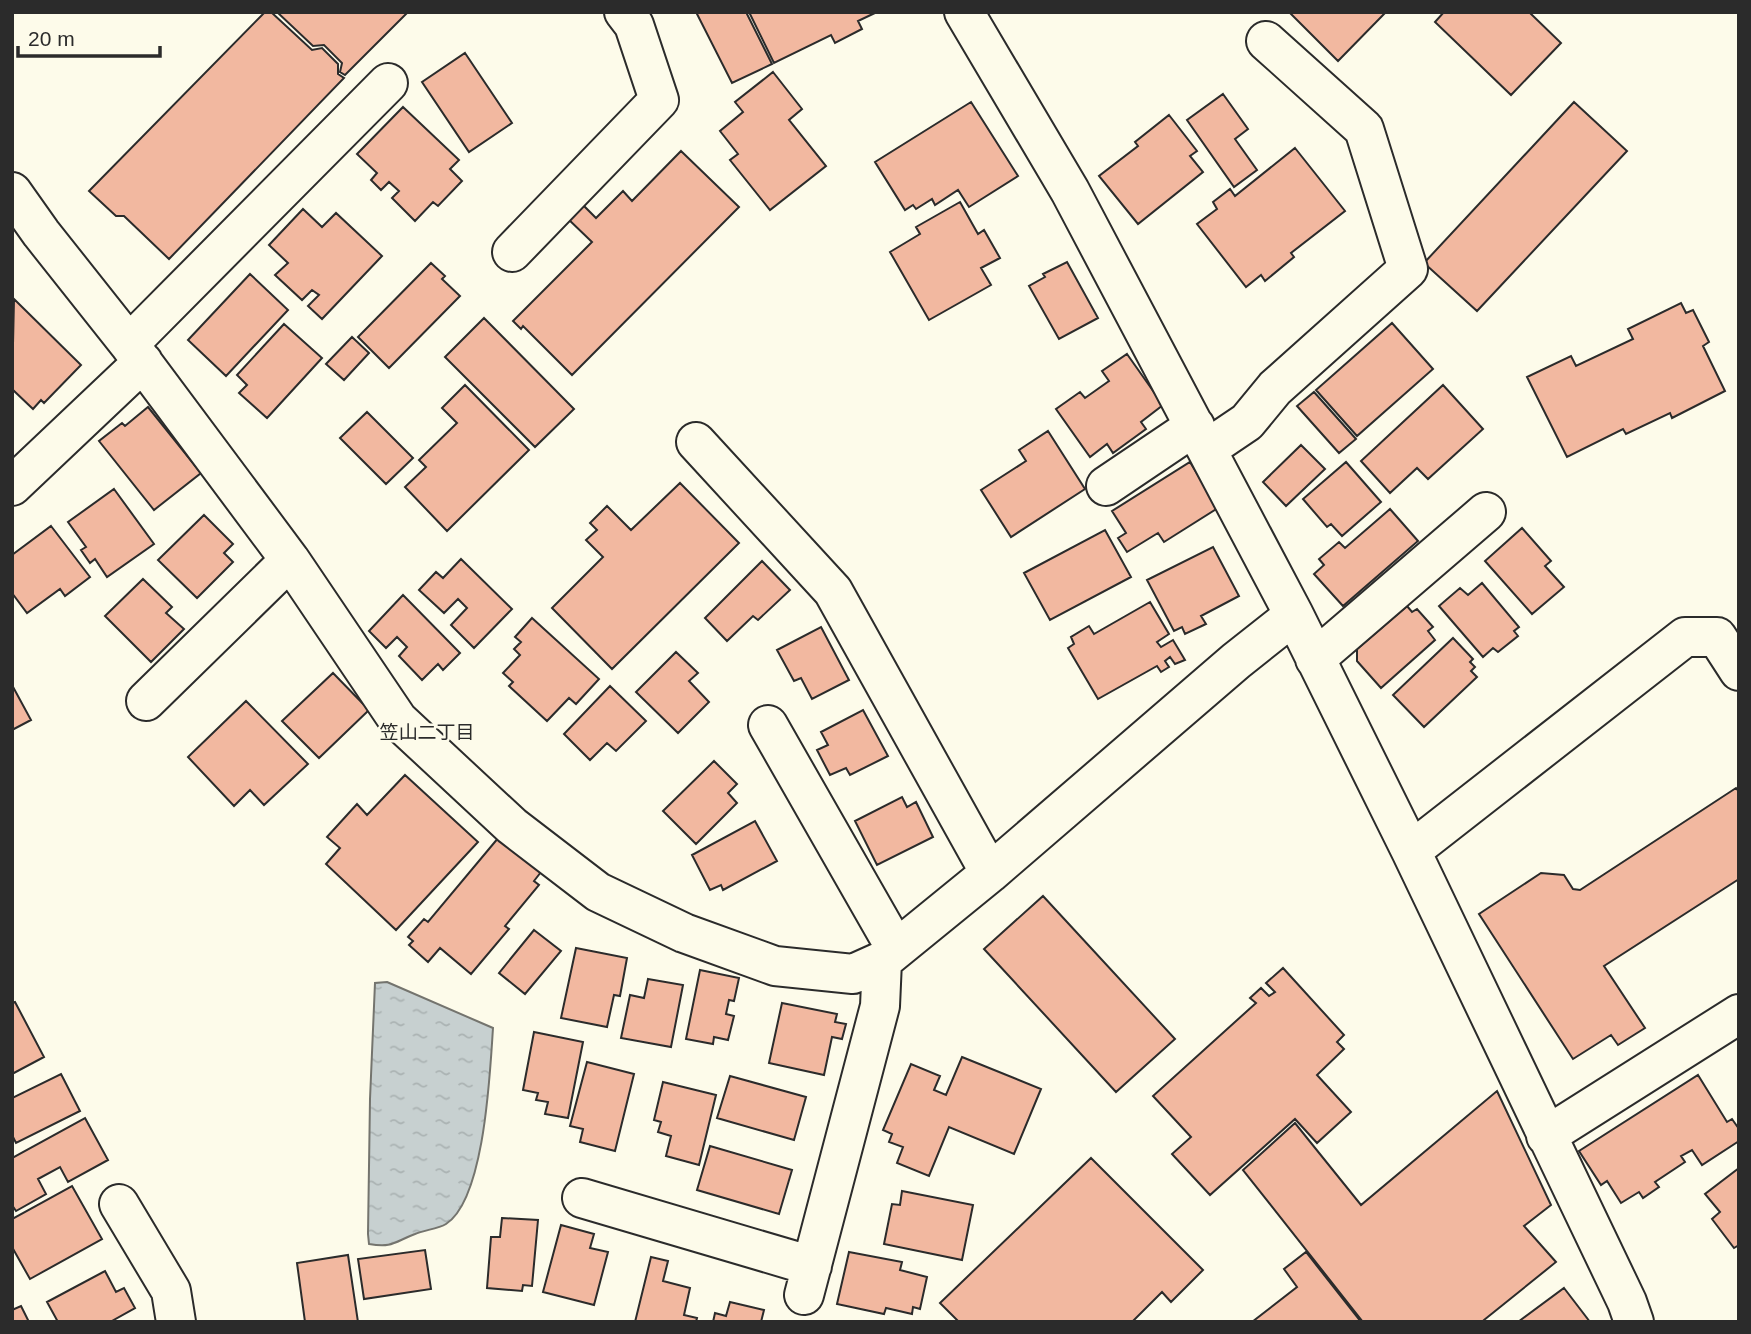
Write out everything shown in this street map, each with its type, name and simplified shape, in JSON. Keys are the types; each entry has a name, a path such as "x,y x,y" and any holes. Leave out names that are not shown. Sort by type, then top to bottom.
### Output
{"street":[{"path":"512,252 659,100 634,25 624,12"},
{"path":"964,12 1070,191 1294,615 1411,851 1627,1302 1634,1322"},
{"path":"1106,486 1201,438 1247,422 1276,388 1408,269 1364,129 1266,41"},
{"path":"12,486 388,83"},
{"path":"12,192 290,560 398,720 512,825 598,892 684,933 775,967 853,974 889,955 990,873 1236,661 1294,615"},
{"path":"696,442 833,592 990,873"},
{"path":"1315,659 1486,512"},
{"path":"146,701 290,560"},
{"path":"1411,851 1685,637 1717,637 1739,671"},
{"path":"582,1198 808,1281 880,1006 889,955 768,725"},
{"path":"1546,1136 1739,1014"},
{"path":"119,1204 171,1292 176,1322"}],"water":[{"path":"387,982 493,1028 483,1133 469,1189 459,1210 443,1226 383,1245 369,1244 368,1234 370,1099 375,983"}],"building":[{"path":"265,12 271,12 312,50 322,48 338,64 338,74 344,78 169,259 124,216 116,216 89,191"},
{"path":"277,12 408,12 345,75 340,72 342,63 324,45 313,46"},
{"path":"696,12 746,12 772,64 732,83"},
{"path":"749,12 877,12 858,21 862,29 835,43 831,35 774,63"},
{"path":"1289,12 1386,12 1338,61"},
{"path":"1444,12 1529,12 1561,43 1511,95 1435,22"},
{"path":"465,53 512,123 469,152 422,82"},
{"path":"773,72 802,109 789,120 826,166 770,210 730,160 738,154 720,131 743,112 735,102"},
{"path":"1223,94 1248,129 1235,139 1257,170 1234,187 1187,120"},
{"path":"971,102 1018,176 969,207 958,190 935,205 932,199 916,209 913,205 905,210 875,162"},
{"path":"1574,102 1627,151 1477,311 1424,263"},
{"path":"403,107 459,160 450,169 462,181 438,206 433,202 415,221 392,198 399,191 389,182 381,190 371,180 377,173 357,154"},
{"path":"1169,115 1197,151 1190,156 1203,172 1138,224 1099,176 1138,146 1135,142"},
{"path":"1295,148 1345,211 1291,253 1294,257 1265,281 1261,275 1246,287 1197,224 1217,209 1213,202 1230,189 1235,196"},
{"path":"681,151 739,207 572,375 523,326 521,329 513,321 592,242 565,216 580,202 596,218 623,191 632,201"},
{"path":"960,202 978,234 984,230 1000,258 981,268 991,285 929,320 890,252 920,234 916,227"},
{"path":"303,209 322,227 336,213 382,256 322,319 308,306 319,295 312,290 302,300 275,275 288,263 269,245"},
{"path":"1067,262 1098,318 1059,339 1029,286 1045,277 1043,274"},
{"path":"431,263 445,276 442,279 460,296 389,368 358,337"},
{"path":"250,274 288,310 226,376 188,340"},
{"path":"14,299 81,365 44,403 41,400 33,409 12,389"},
{"path":"1681,303 1686,313 1693,310 1709,342 1703,346 1725,391 1672,418 1670,413 1626,434 1623,429 1567,457 1527,377 1571,356 1576,366 1633,339 1628,329"},
{"path":"484,318 574,409 535,447 445,357"},
{"path":"1392,323 1433,369 1357,436 1316,390"},
{"path":"284,324 322,358 267,418 239,393 247,385 237,375"},
{"path":"352,337 369,353 344,380 326,364"},
{"path":"1127,354 1163,405 1141,422 1146,429 1113,453 1107,444 1090,457 1056,409 1080,392 1085,398 1109,381 1102,371"},
{"path":"465,385 529,450 447,531 405,487 426,467 419,460 457,423 442,408"},
{"path":"1443,385 1483,429 1428,479 1417,468 1390,493 1361,461"},
{"path":"1314,392 1356,439 1339,453 1297,406"},
{"path":"148,407 201,473 154,510 99,441 122,423 125,426"},
{"path":"367,412 413,458 386,484 340,438"},
{"path":"1048,431 1085,489 1011,537 981,490 1026,461 1019,450"},
{"path":"1301,445 1325,469 1286,506 1263,482"},
{"path":"1190,462 1218,508 1164,542 1158,533 1127,552 1118,538 1126,533 1112,511"},
{"path":"1346,462 1381,502 1342,536 1331,524 1327,527 1303,499"},
{"path":"680,483 739,543 612,669 552,608 603,557 586,540 597,530 590,523 607,506 631,530"},
{"path":"114,489 154,544 107,577 95,559 90,563 81,550 86,547 68,522"},
{"path":"1390,509 1418,541 1343,606 1314,574 1324,565 1319,559 1339,542 1345,548"},
{"path":"204,515 233,544 224,553 233,562 197,598 158,560"},
{"path":"51,526 90,577 65,596 60,589 27,613 12,593 12,555"},
{"path":"1522,528 1551,561 1545,566 1564,587 1532,614 1485,561"},
{"path":"1105,530 1131,577 1050,620 1024,573"},
{"path":"1213,547 1239,596 1201,616 1206,624 1185,634 1182,627 1174,631 1147,580"},
{"path":"461,559 512,609 474,648 451,625 467,608 458,599 444,613 419,590 436,572 443,578"},
{"path":"762,561 790,590 758,620 753,616 727,641 705,618"},
{"path":"143,579 172,607 166,613 184,629 151,662 105,616"},
{"path":"1482,583 1519,627 1514,631 1518,636 1498,652 1493,648 1483,657 1439,606 1460,588 1468,595"},
{"path":"403,595 460,653 443,670 438,664 422,680 399,656 407,647 397,637 386,648 369,631"},
{"path":"1150,602 1169,634 1157,642 1161,647 1173,640 1185,660 1175,664 1170,657 1165,661 1169,667 1161,672 1157,666 1098,699 1068,648 1074,644 1071,637 1089,626 1094,634"},
{"path":"1407,606 1412,612 1417,609 1433,627 1428,631 1435,640 1381,688 1357,661 1357,649"},
{"path":"532,618 599,679 576,704 569,698 547,721 509,686 513,682 503,673 520,655 514,649 521,642 515,637"},
{"path":"821,627 849,680 812,699 801,678 794,681 777,650"},
{"path":"1453,638 1473,659 1470,662 1475,667 1471,671 1477,677 1424,727 1393,695"},
{"path":"676,652 698,673 689,681 709,702 678,733 636,692"},
{"path":"333,673 369,710 319,758 282,721"},
{"path":"12,685 31,720 12,730"},
{"path":"610,686 646,721 616,751 607,743 590,760 564,734"},
{"path":"246,701 308,764 264,805 250,790 234,806 188,757"},
{"path":"863,710 888,756 850,775 846,768 830,775 817,750 828,745 821,732"},
{"path":"714,761 737,784 728,793 737,803 696,844 663,811"},
{"path":"405,775 478,842 396,930 326,864 340,848 327,837 357,804 367,815"},
{"path":"1736,788 1739,792 1739,879 1604,966 1645,1028 1618,1045 1611,1035 1573,1059 1479,914 1541,873 1564,875 1573,889 1580,890"},
{"path":"902,797 907,807 916,802 933,837 877,865 855,821"},
{"path":"755,821 777,861 723,890 721,885 710,890 692,855"},
{"path":"499,837 541,872 534,881 539,885 505,926 509,929 471,974 440,948 428,962 409,945 413,941 408,937 424,919 428,922"},
{"path":"1043,896 1175,1039 1116,1092 984,949"},
{"path":"534,930 561,951 525,994 499,973"},
{"path":"576,948 627,958 620,996 614,995 607,1027 561,1018"},
{"path":"1283,968 1344,1035 1337,1042 1344,1049 1317,1075 1351,1112 1317,1143 1295,1119 1210,1195 1172,1154 1191,1137 1153,1096 1256,1003 1250,998 1261,988 1269,996 1275,992 1266,983"},
{"path":"700,970 739,978 734,1001 729,1000 726,1014 734,1016 728,1040 714,1037 713,1044 686,1039"},
{"path":"648,979 683,985 671,1047 621,1038 630,995 644,998"},
{"path":"15,1002 44,1057 12,1074 12,1003"},
{"path":"782,1003 837,1014 835,1022 846,1024 842,1039 832,1037 824,1075 769,1063"},
{"path":"534,1032 583,1042 568,1118 545,1114 548,1102 536,1100 538,1093 523,1090"},
{"path":"962,1057 1041,1089 1014,1154 949,1127 929,1176 897,1163 903,1147 889,1142 892,1134 883,1130 911,1064 940,1076 934,1090 946,1095"},
{"path":"587,1062 634,1074 615,1151 580,1142 583,1129 570,1126"},
{"path":"61,1074 80,1111 16,1143 12,1135 12,1098"},
{"path":"1698,1075 1727,1122 1732,1119 1739,1129 1739,1141 1702,1165 1692,1150 1681,1156 1685,1162 1655,1182 1659,1187 1643,1198 1639,1192 1621,1203 1607,1181 1601,1185 1579,1151"},
{"path":"730,1076 806,1097 794,1140 717,1118"},
{"path":"663,1082 716,1095 699,1165 666,1156 671,1136 658,1132 661,1122 654,1120"},
{"path":"1497,1091 1551,1205 1524,1226 1556,1262 1484,1320 1485,1322 1363,1322 1243,1170 1295,1123 1361,1205"},
{"path":"85,1118 108,1160 68,1182 60,1167 38,1179 46,1194 16,1211 12,1205 12,1158"},
{"path":"710,1146 792,1170 779,1214 697,1190"},
{"path":"1091,1158 1203,1270 1171,1302 1162,1292 1132,1322 959,1322 940,1303"},
{"path":"1739,1168 1739,1245 1734,1248 1712,1219 1720,1212 1705,1194"},
{"path":"72,1186 102,1239 30,1279 12,1247 12,1219"},
{"path":"902,1191 973,1205 962,1260 884,1244 892,1204 900,1205"},
{"path":"502,1218 538,1220 532,1286 523,1285 522,1291 487,1288 491,1237 500,1237"},
{"path":"561,1225 594,1234 590,1248 608,1252 594,1305 543,1292"},
{"path":"425,1250 431,1289 364,1299 358,1259"},
{"path":"849,1252 902,1262 900,1270 927,1277 920,1309 913,1307 912,1314 886,1308 884,1314 837,1304"},
{"path":"1306,1252 1361,1322 1252,1322 1297,1287 1284,1269"},
{"path":"348,1255 358,1322 305,1322 297,1263"},
{"path":"651,1257 668,1261 663,1281 690,1288 684,1315 697,1318 696,1322 635,1322"},
{"path":"105,1271 116,1292 124,1288 135,1308 110,1322 58,1322 47,1302"},
{"path":"1564,1288 1590,1322 1518,1322"},
{"path":"730,1302 764,1310 761,1322 713,1322 715,1313 726,1316"},
{"path":"21,1306 29,1322 12,1322 12,1310"}],"district":[{"name":"笠山二丁目","path":"427,732"}]}
